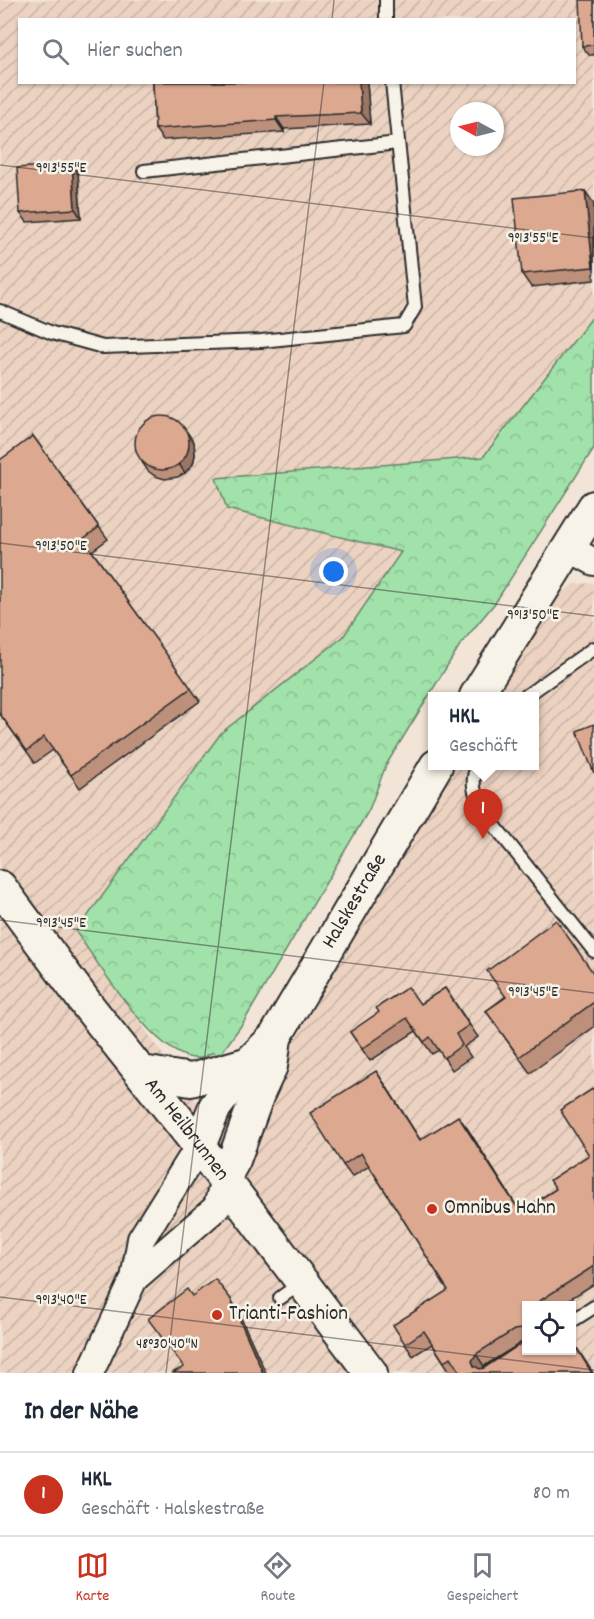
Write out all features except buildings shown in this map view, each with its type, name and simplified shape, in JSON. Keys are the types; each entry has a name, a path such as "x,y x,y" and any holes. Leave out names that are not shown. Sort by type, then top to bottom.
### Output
{"street":[{"path":"479,692 581,555 593,511"},
{"name":"Halskestraße","path":"90,1373 134,1279 141,1239 199,1146 215,1107 249,1063 275,1037 433,770"},
{"name":"Am Heilbrunnen","path":"0,887 88,1006 224,1178 290,1291 371,1373"},
{"name":"Halskestraße","path":"134,1279 217,1207 224,1178 234,1160 258,1094 271,1066 275,1037"},
{"name":"Halskestraße","path":"142,1072 191,1080 249,1063"}],"lane":[{"path":"386,0 386,18"},
{"path":"0,311 52,333 103,347 261,341 404,326 415,307 392,84"},
{"path":"144,171 398,143"},
{"path":"532,692 594,648"},
{"path":"475,770 474,793 483,811 594,951"},
{"path":"576,1318 594,1307"}],"shaded area":[{"path":"0,0 594,0 594,315 483,457 216,478 227,509 401,552 343,637 221,733 76,932 239,1162 278,1070 451,770 539,770 539,692 495,692 548,605 574,584 594,583 594,1373 0,1373"}],"green space":[{"path":"594,315 594,448 495,603 460,645 431,692 428,692 428,697 386,765 369,810 243,1023 217,1059 214,1052 201,1058 184,1056 167,1045 131,1009 76,932 221,733 343,637 401,552 227,509 216,478 483,457"}],"place":[{"name":"HKL","path":"483,839"},
{"name":"Omnibus Hahn","path":"432,1209"},
{"name":"Trianti-Fashion","path":"217,1315"}]}
